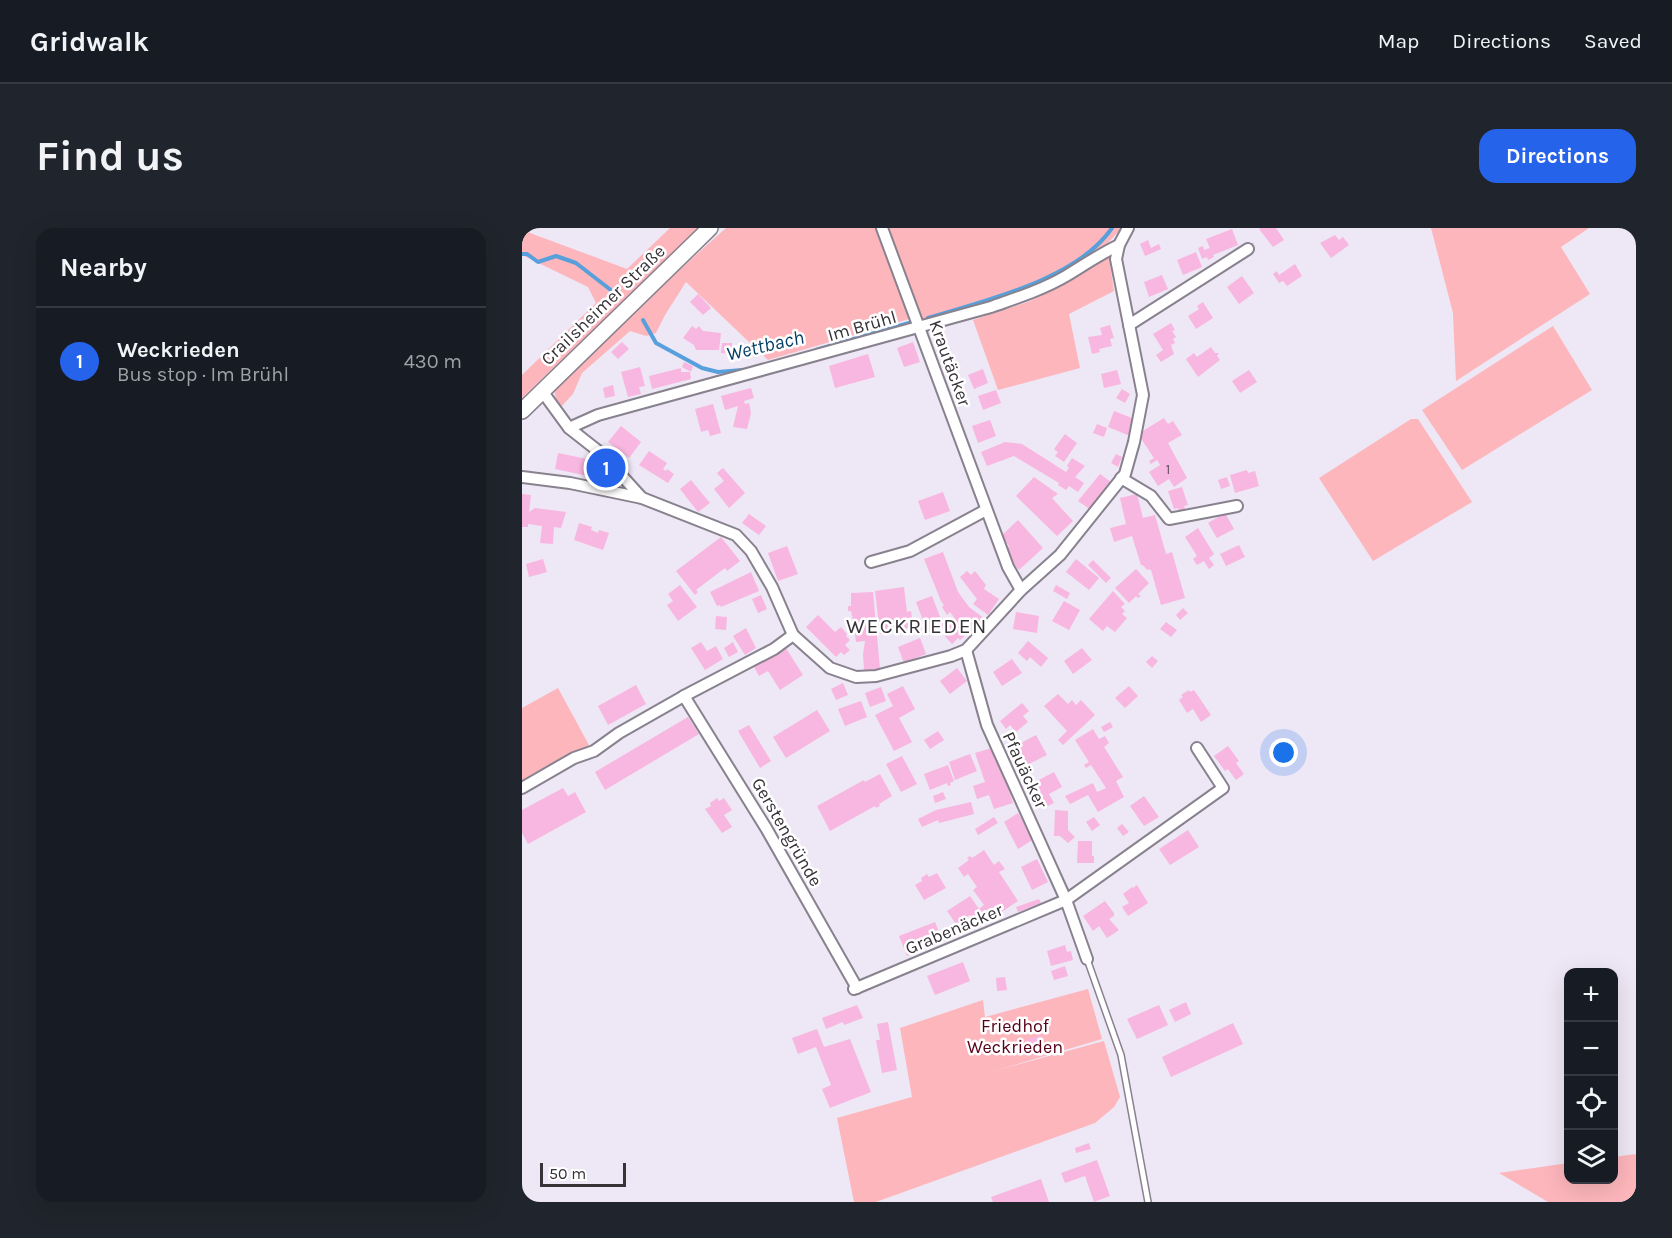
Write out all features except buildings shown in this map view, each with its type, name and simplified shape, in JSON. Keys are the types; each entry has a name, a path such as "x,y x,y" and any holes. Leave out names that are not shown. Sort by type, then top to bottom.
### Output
{"main road":[{"name":"Crailsheimer Straße","path":"522,411 710,228"}],"street":[{"name":"Krautäcker","path":"882,228 986,510 1008,567 1021,590"},
{"path":"522,477 570,483 642,498 736,535 751,551 772,586 793,635 830,668 856,677 876,676 966,650 1021,590 1060,555 1125,474 1143,395 1116,259 1119,245 1128,228"},
{"name":"Im Brühl","path":"569,428 598,415 991,307 1031,293 1119,245"},
{"path":"1129,326 1248,249"},
{"path":"542,392 569,428 602,454 642,498"},
{"path":"1121,478 1151,496 1169,519 1237,506"},
{"path":"871,562 910,550 952,530 986,510"},
{"path":"522,788 574,758 594,751 619,733 774,649 793,635"},
{"name":"Pfauäcker","path":"966,650 987,725 1066,900 1087,958"},
{"name":"Gerstengründe","path":"684,696 766,828 856,988"},
{"path":"1066,900 1223,788 1197,748"},
{"name":"Grabenäcker","path":"856,988 1066,900"}],"lane":[{"path":"1087,958 1121,1055 1148,1202"}],"green space":[{"path":"670,228 700,228 522,398 522,375 596,303 588,287 522,255 522,230 627,269"},
{"path":"726,228 877,228 909,319 768,360 686,282 656,333 646,336 630,331 582,373 573,394 559,409 554,391 678,271"},
{"path":"887,228 1122,228 1103,248 1049,283 926,324 919,316"},
{"path":"1431,228 1589,228 1561,247 1590,294 1456,381 1453,313"},
{"path":"1109,258 1114,291 1069,314 1080,368 998,390 973,320 1030,301"},
{"path":"1553,326 1592,390 1462,470 1422,410"},
{"path":"1411,419 1418,419 1472,502 1373,561 1319,478"},
{"path":"558,688 590,747 522,784 522,708"},
{"name":"Friedhof Weckrieden","path":"1088,989 1102,1039 994,1071 1104,1041 1120,1097 1114,1107 1095,1123 876,1202 854,1202 837,1118 912,1097 900,1028 983,1000 985,1017"},
{"path":"1636,1154 1636,1202 1548,1202 1499,1173 1564,1164 1564,1184 1618,1184 1618,1156"}],"waterway":[{"name":"Wettbach","path":"928,318 1002,295 1053,275 1096,246 1112,228"},
{"name":"Wettbach","path":"522,254 527,254 538,262 556,256 576,263 616,294"},
{"name":"Wettbach","path":"643,320 656,343 702,368 718,372 742,370"},
{"name":"Wettbach","path":"816,350 909,323"}],"place":[{"name":"Weckrieden","path":"606,468"}],"district":[{"name":"WECKRIEDEN","path":"917,626"}]}
